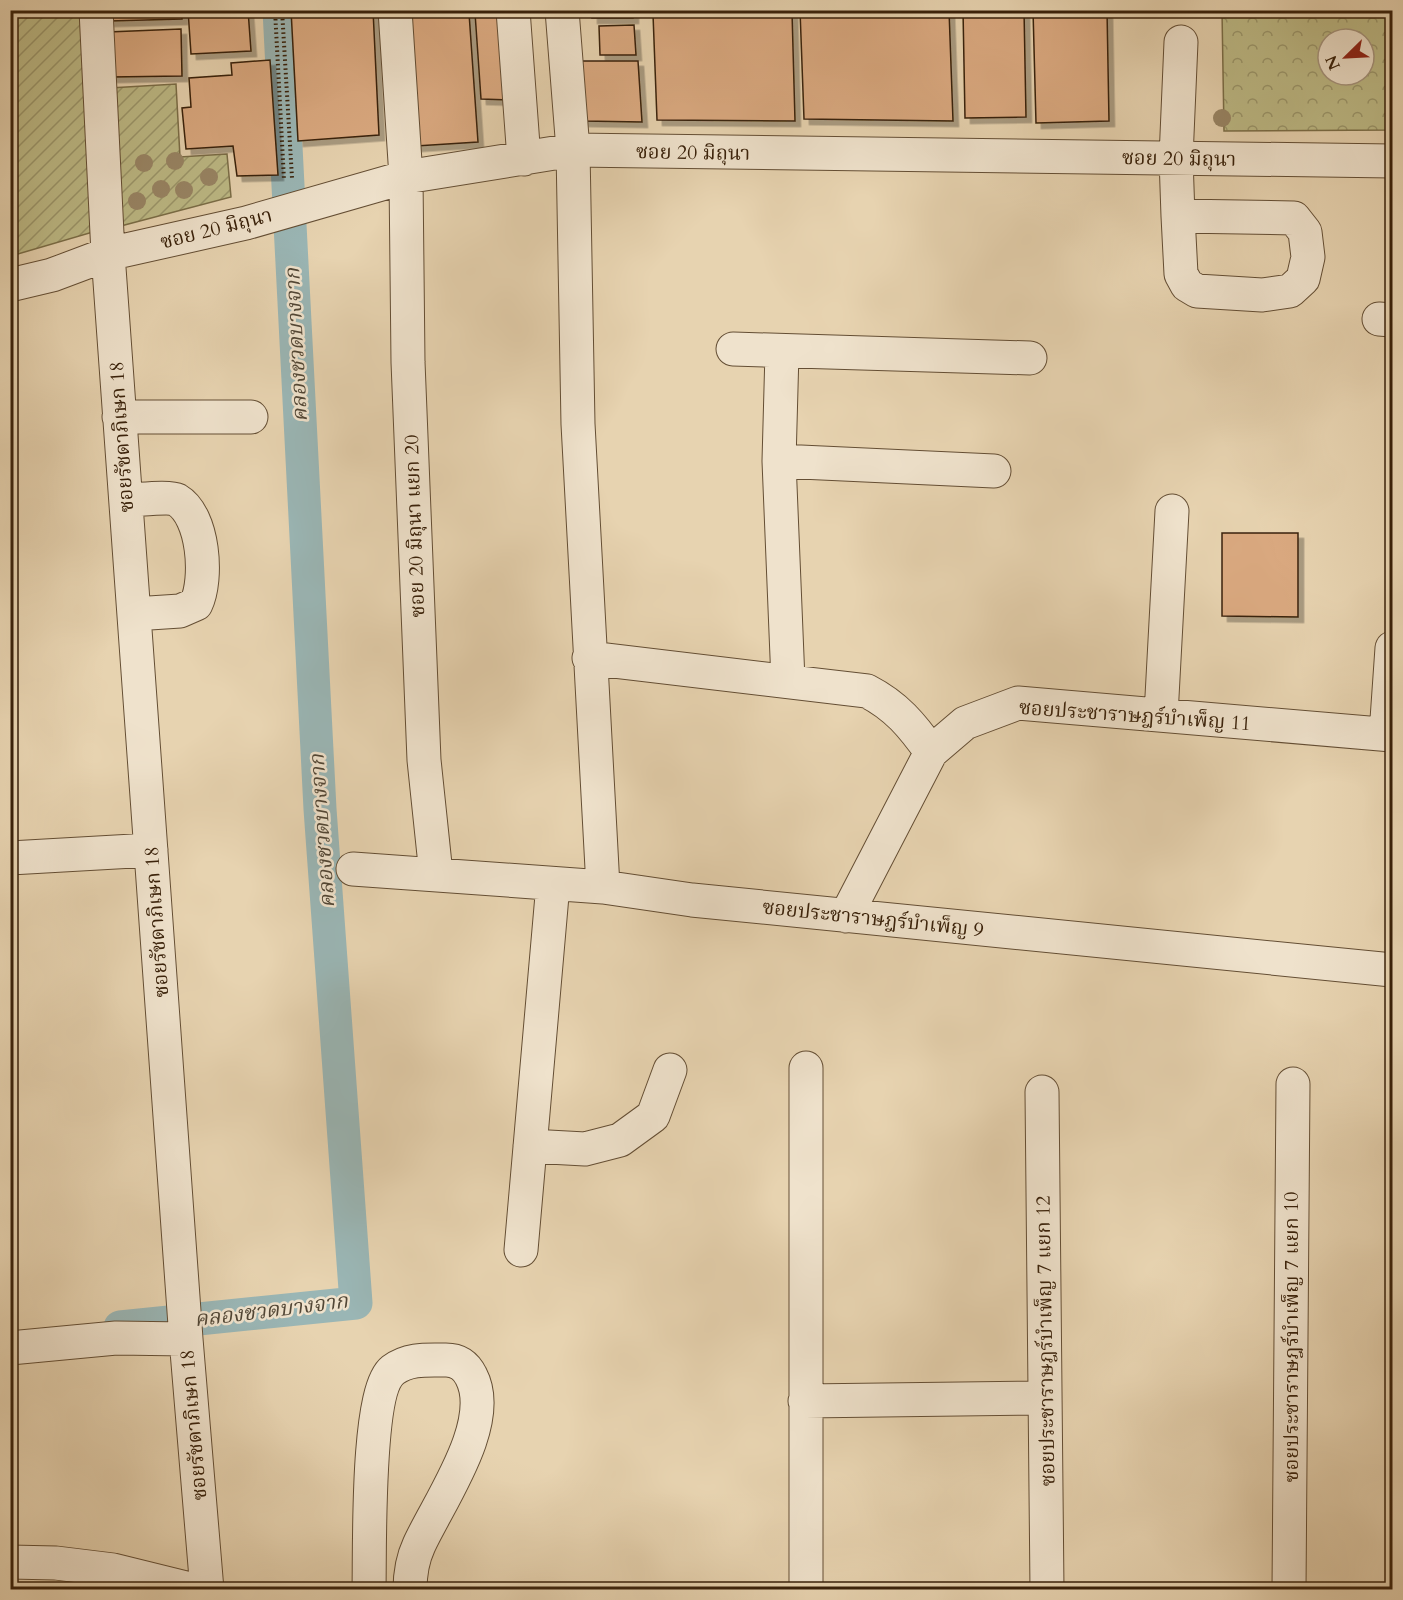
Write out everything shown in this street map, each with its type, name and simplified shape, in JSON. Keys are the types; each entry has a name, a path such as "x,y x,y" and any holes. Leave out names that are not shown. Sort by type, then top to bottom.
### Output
{"street":[{"name":"ซอยรัชดาภิเษก 18","path":"96,10 119,417 207,1590"},
{"name":"ซอย 20 มิถุนา แยก 20","path":"395,10 406,177 408,362 424,760 436,874"},
{"path":"513,10 524,159"},
{"path":"562,10 573,150 578,424 603,887"},
{"path":"1178,216 1176,158 1181,42"},
{"name":"ซอย 20 มิถุนา","path":"10,285 52,275 108,254 246,223 406,177 573,150 1392,162"},
{"path":"733,349 1030,358"},
{"path":"782,352 779,461 788,681"},
{"path":"119,417 251,417"},
{"path":"779,461 994,471"},
{"path":"126,500 175,499 189,510 198,530 199,540 202,590 196,604 180,611 134,614"},
{"path":"1161,715 1172,512"},
{"path":"1389,735 1392,648"},
{"path":"589,658 867,691 890,703 908,719 931,752"},
{"name":"ซอยประชาราษฎร์บำเพ็ญ 11","path":"846,916 931,752 965,723 1018,703 1389,735"},
{"path":"10,858 151,850"},
{"name":"ซอยประชาราษฎร์บำเพ็ญ 9","path":"353,869 603,887 846,916 1392,970"},
{"path":"521,1250 553,884"},
{"path":"806,1068 806,1590"},
{"path":"530,1146 585,1149 620,1140 653,1116 670,1070"},
{"name":"ซอยประชาราษฎร์บำเพ็ญ 7 แยก 10","path":"1289,1590 1293,1084"},
{"name":"ซอยประชาราษฎร์บำเพ็ญ 7 แยก 12","path":"1042,1092 1047,1590"},
{"path":"10,1348 186,1334"},
{"path":"369,1590 373,1438 384,1385 392,1371 405,1364 420,1360 451,1360 466,1367 473,1380 477,1402 472,1431 459,1468 419,1544 412,1565 410,1590"},
{"path":"805,1401 1045,1398"},
{"path":"10,1563 56,1563 113,1570 194,1590"}],"path":[{"path":"275,10 290,210"},
{"path":"282,10 290,210"}],"green space":[{"path":"11,11 81,11 93,232 11,256"},
{"path":"1222,11 1392,11 1392,130 1224,131"},
{"path":"176,84 180,157 227,154 231,197 117,227 110,88"}],"building":[{"path":"109,10 182,10 182,19 109,21"},
{"path":"188,10 248,10 251,51 191,54"},
{"path":"291,10 373,10 379,135 298,141"},
{"path":"592,10 633,10 633,18 592,18"},
{"path":"800,10 949,10 953,121 804,119"},
{"path":"963,10 1024,10 1026,117 965,118"},
{"path":"1033,10 1107,10 1109,121 1036,123"},
{"path":"792,12 795,121 657,120 653,14"},
{"path":"469,13 478,142 416,146 406,14"},
{"path":"475,13 506,13 513,100 481,99"},
{"path":"634,25 636,55 600,55 599,26"},
{"path":"181,29 182,76 110,77 108,32"},
{"path":"270,60 278,175 237,176 233,146 186,149 182,108 191,107 189,78 232,75 231,63"},
{"path":"578,61 638,61 642,122 583,121"},
{"path":"1222,533 1298,533 1298,617 1222,616"}],"waterway":[{"name":"คลองชวดบางจาก","path":"120,1327 356,1303 320,809 279,10"}]}
